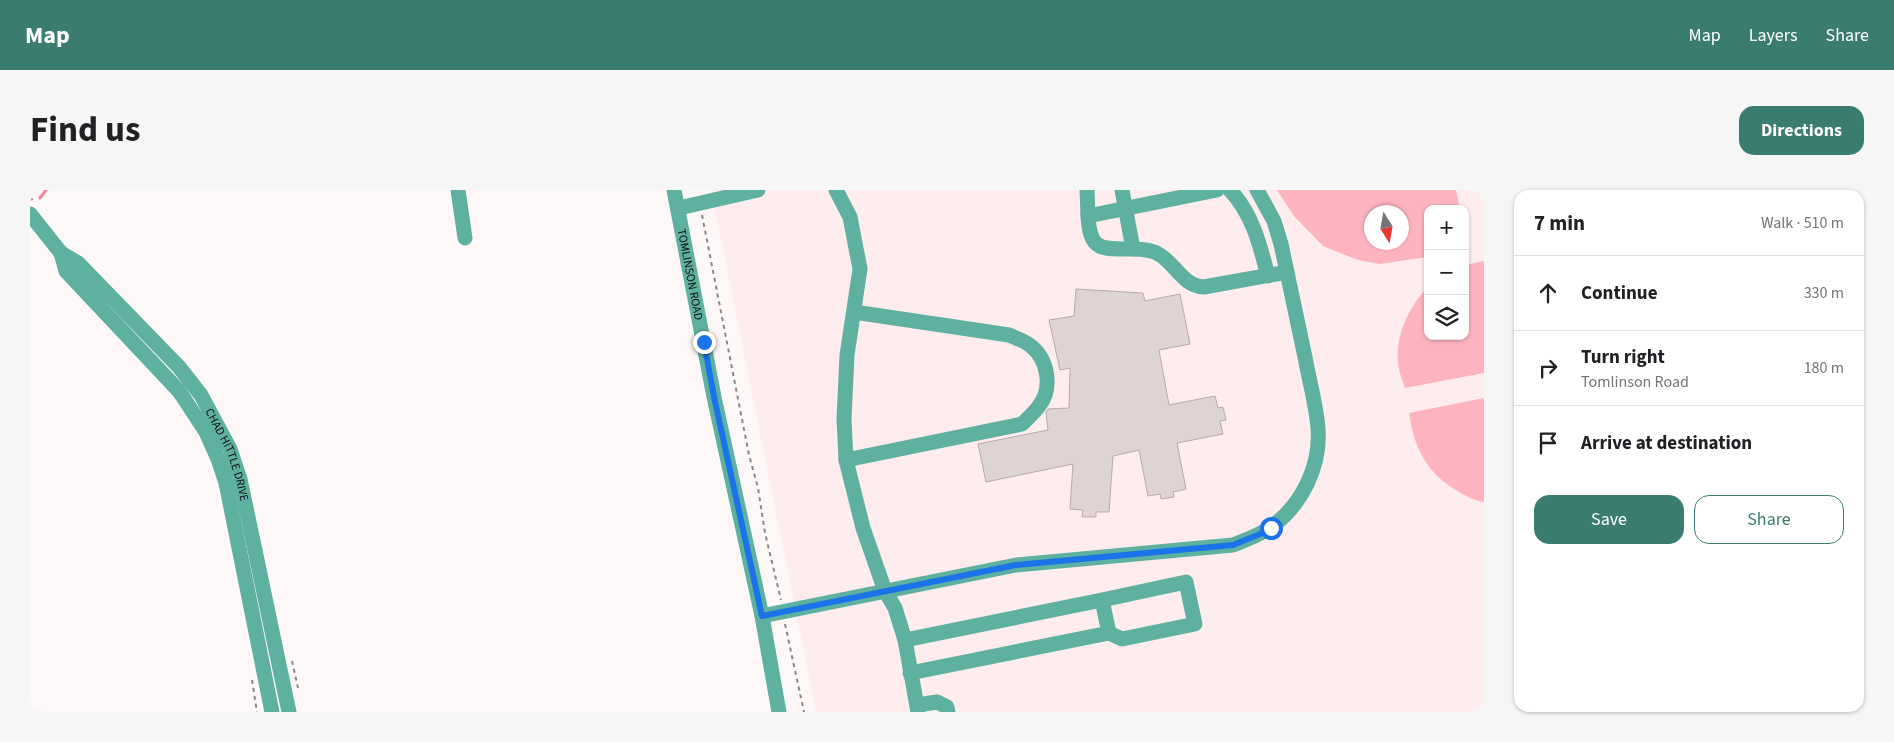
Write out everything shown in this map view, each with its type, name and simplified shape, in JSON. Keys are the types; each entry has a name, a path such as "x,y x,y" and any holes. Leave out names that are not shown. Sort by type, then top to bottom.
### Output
{"street":[{"path":"458,190 464,238"},
{"name":"TOMLINSON ROAD","path":"674,190 714,397 762,616 779,712"},
{"path":"679,208 758,190"},
{"path":"836,190 850,217 860,269 847,355 844,419 846,460 864,528 885,590 895,608 905,640 918,708 937,702 947,707 948,712"},
{"path":"1087,190 1088,230 1095,244 1103,249 1133,248 1151,251 1160,255 1195,287 1287,272"},
{"path":"1122,190 1133,248"},
{"path":"1088,216 1217,190"},
{"path":"1230,190 1248,215 1268,276"},
{"path":"762,616 1016,565 1233,545 1271,528 1292,508 1300,496 1313,469 1318,449 1316,415 1287,272 1274,221 1257,190"},
{"name":"CHAD HITTLE DRIVE","path":"30,214 61,253 66,271 179,391 206,432 226,483 272,712"},
{"name":"CHAD HITTLE DRIVE","path":"61,253 78,262 179,367 201,395 230,449 240,479 289,712"},
{"path":"846,460 1022,424 1040,406 1048,390 1045,367 1040,355 1030,344 1009,335 854,312"},
{"path":"905,640 1186,582 1195,624 1122,639 1109,633 910,673"},
{"path":"1102,600 1109,633"}],"path":[{"path":"699,203 745,436 758,488 765,533 804,712"},
{"path":"251,675 257,712"}],"shaded area":[{"path":"711,190 1484,190 1484,712 816,712"},
{"path":"1277,190 1456,190 1459,205 1424,205 1424,258 1379,264 1358,260 1323,246 1294,216"},
{"path":"1484,261 1484,373 1405,388 1399,369 1398,347 1400,336 1408,314 1424,292 1424,340 1469,340 1469,264"},
{"path":"1484,398 1484,502 1459,492 1438,477 1430,468 1414,438 1409,413"}],"building":[{"path":"1076,289 1143,293 1145,301 1180,294 1190,344 1159,350 1169,405 1215,396 1218,408 1223,407 1226,420 1220,421 1223,434 1177,443 1186,489 1173,492 1174,497 1161,499 1160,494 1148,496 1139,450 1113,456 1109,512 1096,512 1096,517 1082,517 1083,510 1070,509 1073,464 986,482 978,444 1048,430 1046,412 1048,409 1069,408 1070,368 1060,370 1049,320 1074,316"}],"waterway":[{"path":"40,198 46,190"}],"route":[{"path":"704,342 714,397 762,616 1016,565 1233,545 1271,528"}]}
